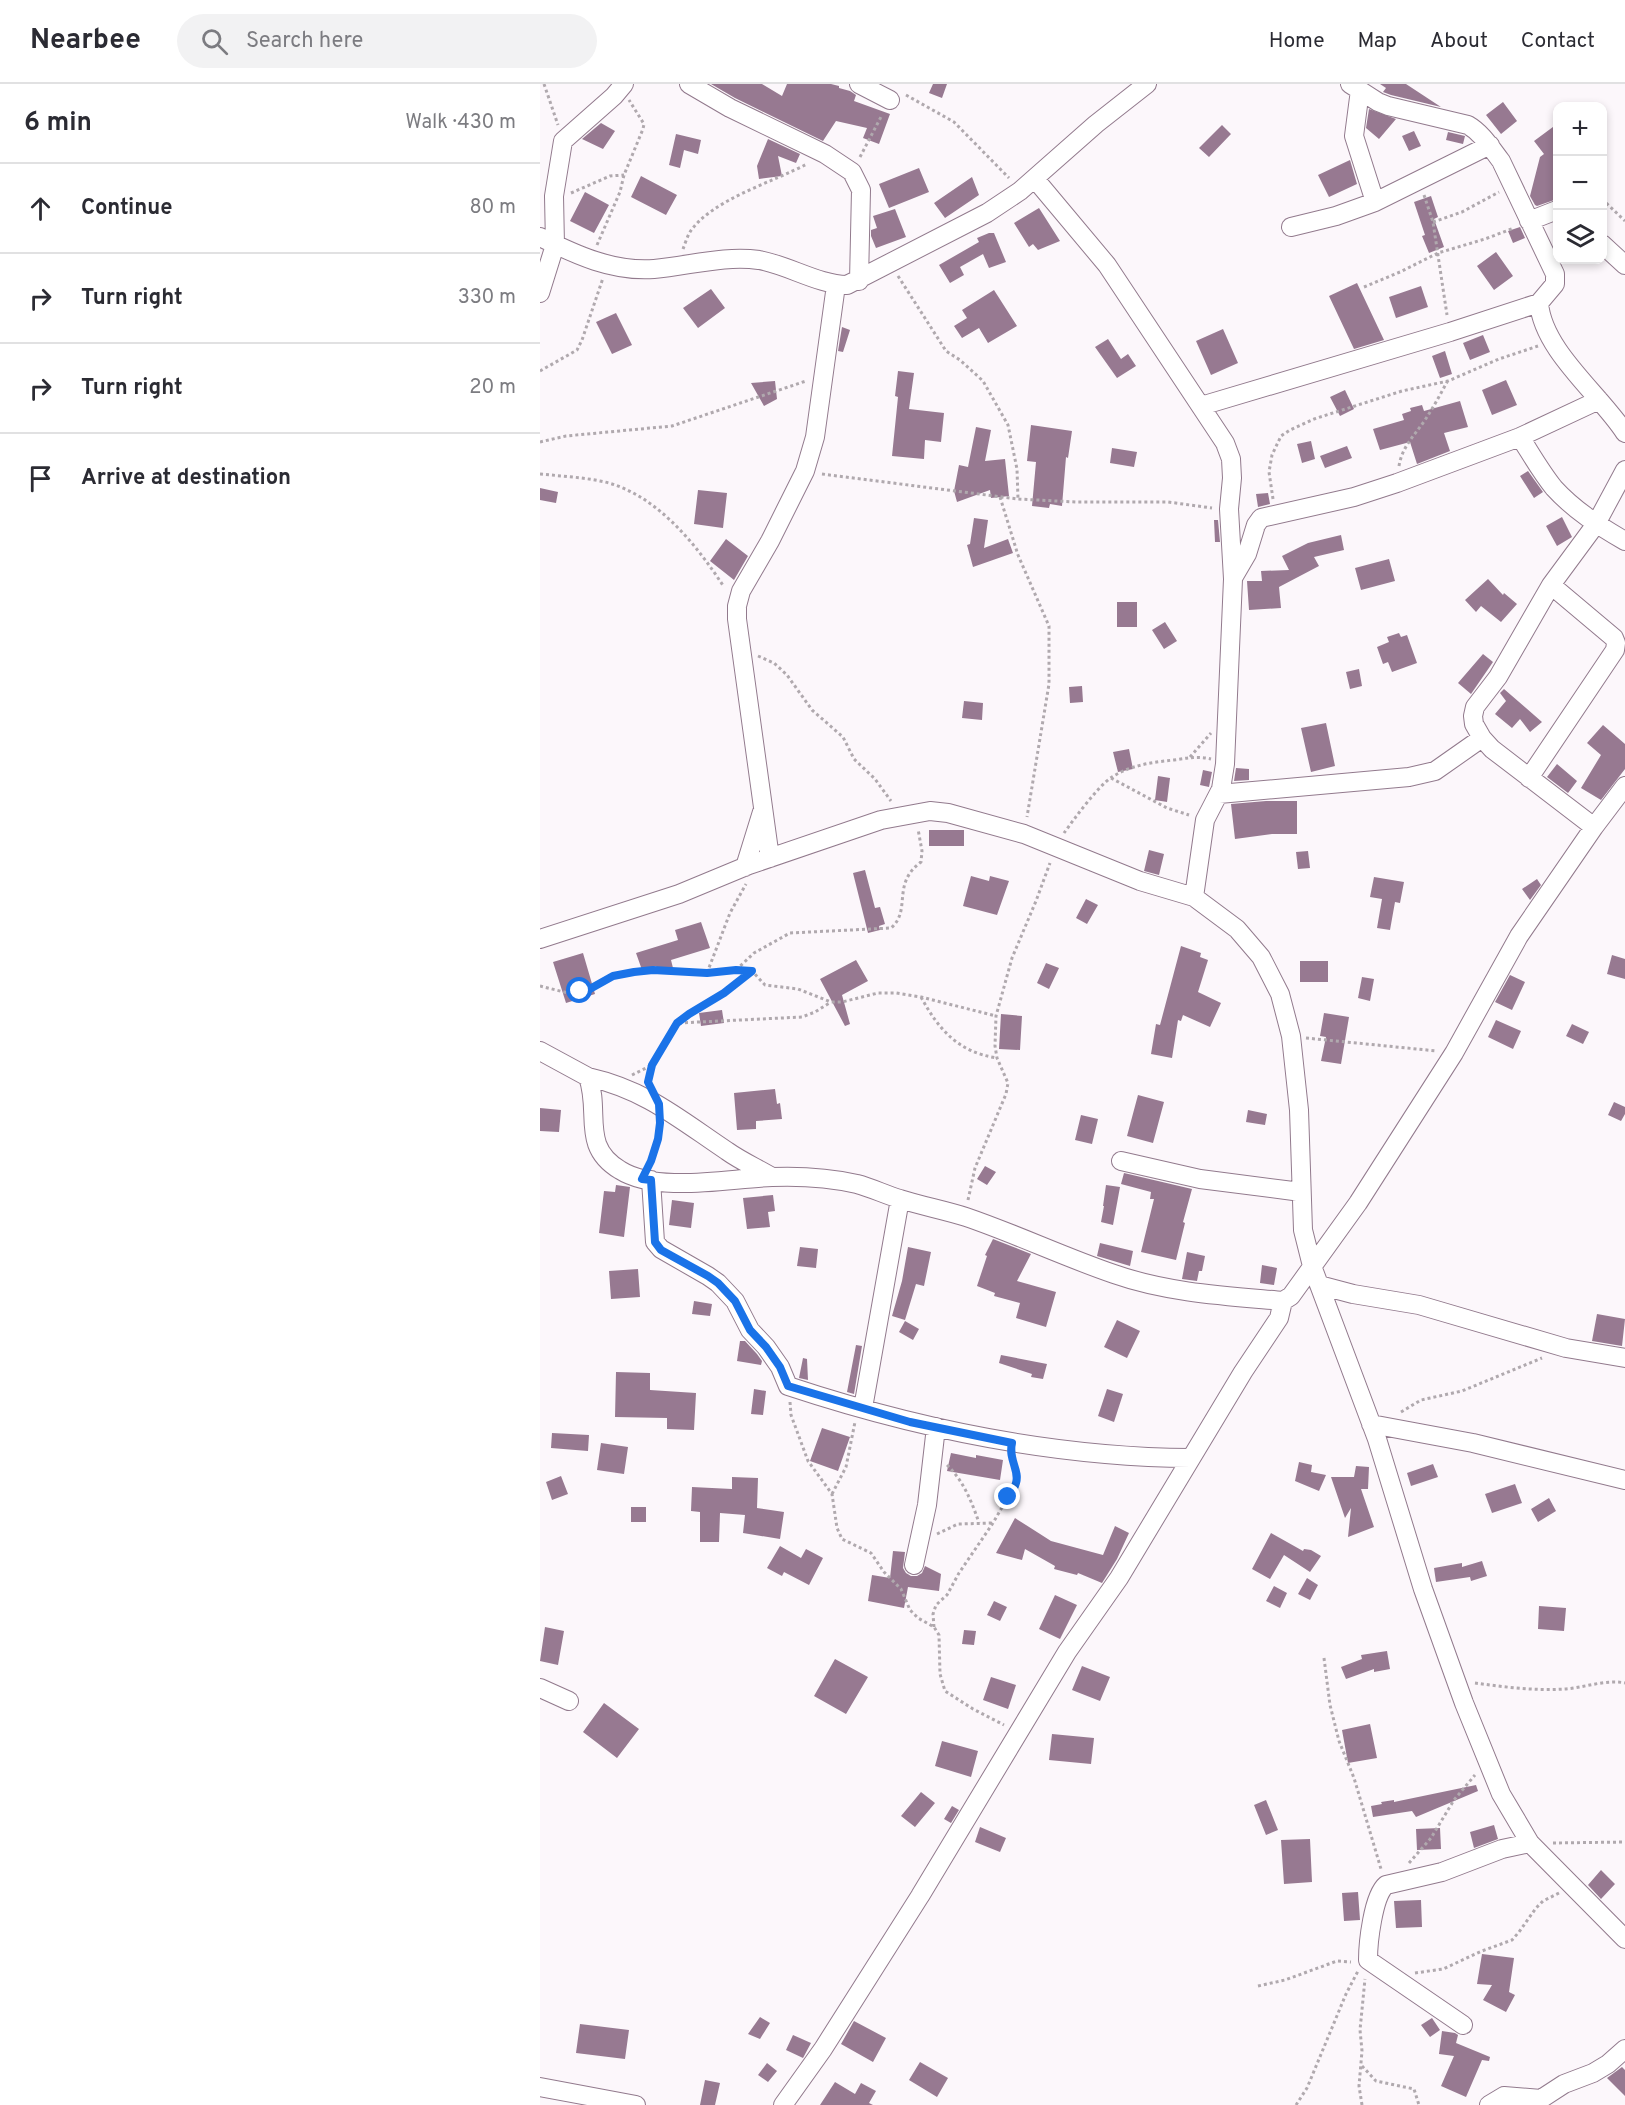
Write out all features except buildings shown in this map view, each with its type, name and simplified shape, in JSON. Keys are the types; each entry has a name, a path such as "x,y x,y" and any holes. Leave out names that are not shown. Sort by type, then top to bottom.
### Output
{"street":[{"path":"689,84 730,108 825,154 852,172 861,190 859,280"},
{"path":"859,84 890,100"},
{"path":"548,241 607,265 653,269 739,258 800,272 836,285 848,285 888,262 987,213 1020,191 1096,124 1147,84"},
{"path":"540,293 563,141 623,86"},
{"path":"1201,405 1450,332 1539,303 1555,284 1555,274 1501,161 1475,129 1468,125 1388,106 1355,87"},
{"path":"1355,87 1354,135 1375,202"},
{"path":"1291,227 1336,216 1375,202 1490,145"},
{"path":"1035,179 1107,265 1201,405 1225,443 1231,459 1229,509 1233,579 1225,764 1219,794 1205,820 1194,897"},
{"path":"1529,221 1553,212"},
{"path":"1607,249 1625,265"},
{"path":"770,858 737,606 741,591 770,541 805,471 815,436 836,285"},
{"path":"1539,303 1543,322 1554,341 1579,378 1625,433"},
{"path":"1233,579 1247,554 1258,520 1275,514 1354,497 1397,483 1520,437 1599,400"},
{"path":"1520,437 1554,487 1569,503 1596,524 1625,541"},
{"path":"1594,827 1492,749 1482,738 1474,724 1473,716 1475,707 1498,677 1551,585 1596,524 1625,470"},
{"path":"1529,778 1615,650 1616,643 1614,638 1551,585"},
{"path":"1219,794 1408,777 1435,771 1482,738"},
{"path":"588,1077 592,1089 595,1143 604,1157 620,1171 646,1179 670,1182 718,1183 772,1177 812,1178 858,1184 900,1199 965,1217 1116,1275 1180,1290 1283,1301 1291,1296 1358,1203 1454,1053 1519,936 1594,827 1622,794"},
{"path":"747,866 763,808"},
{"path":"540,939 669,898 747,866 880,820 930,811 948,813 1024,834 1140,881 1194,897 1237,929 1261,957 1280,994 1292,1036 1299,1110 1303,1230 1312,1266 1378,1426 1423,1589 1486,1760 1501,1794 1530,1843 1625,1939"},
{"path":"540,1051 588,1077 611,1082 659,1104 728,1152 772,1177"},
{"path":"1122,1161 1200,1179 1301,1192"},
{"path":"646,1179 655,1242 661,1250 718,1283 735,1301 750,1330 780,1367 788,1386 860,1408 1012,1443 1141,1457 1191,1458"},
{"path":"860,1408 900,1199"},
{"path":"1319,1285 1353,1294 1419,1305 1566,1347 1625,1358"},
{"path":"783,2105 823,2049 920,1896 1066,1652 1119,1578 1243,1371 1279,1318 1283,1301"},
{"path":"1378,1426 1473,1443 1625,1480"},
{"path":"914,1565 927,1504 936,1427"},
{"path":"540,1688 569,1701"},
{"path":"1463,2025 1366,1960 1376,1900 1380,1890 1390,1884 1442,1872 1502,1849 1530,1843"},
{"path":"1489,2105 1504,2096 1541,2099 1575,2079 1593,2073 1625,2049"},
{"path":"540,2087 636,2105"}],"path":[{"path":"544,84 563,141"},
{"path":"588,259 595,250 620,192 624,175 644,124 623,86"},
{"path":"852,172 896,90 929,106 954,122 996,163 1020,191"},
{"path":"673,266 679,259 689,233 699,221 716,208 783,177 825,154"},
{"path":"554,196 576,191 610,176 624,175"},
{"path":"1420,180 1432,222 1450,332"},
{"path":"1432,222 1462,212 1511,185"},
{"path":"1607,204 1625,220"},
{"path":"1364,286 1400,272 1438,253 1485,239 1529,221"},
{"path":"888,262 946,351 960,360 983,381 1008,425 1017,468 1018,499"},
{"path":"540,370 577,350 607,265"},
{"path":"1275,514 1269,472 1272,455 1281,436 1290,430 1314,419 1401,391 1448,381 1499,358 1554,341"},
{"path":"540,442 566,436 672,426 822,375"},
{"path":"1397,483 1401,455 1406,444 1432,409 1448,381"},
{"path":"805,471 887,484 1018,499 1076,502 1168,502 1229,509"},
{"path":"540,474 602,481 630,491 652,504 707,561 737,606"},
{"path":"1000,497 1018,555 1049,626 1049,684 1024,834"},
{"path":"736,970 754,953 790,933 891,928 897,923 900,913 905,880 909,872 921,862 921,843 907,814 854,759 843,737 812,710 787,675 774,663 741,648"},
{"path":"1190,757 1203,740 1227,722"},
{"path":"965,1217 975,1168 1006,1094 1008,1083 997,1058 996,1016 1012,958 1056,846 1076,815 1110,777 1145,763 1190,757 1209,758 1225,764"},
{"path":"1110,777 1167,808 1205,820"},
{"path":"707,973 730,913 747,880 747,866"},
{"path":"540,986 568,993 588,990 613,976 634,972 653,970 707,973 752,971 765,985 798,989 831,1002 842,1002 878,993 896,993 996,1016"},
{"path":"646,1179 658,1139 659,1104 649,1087 652,1065 677,1023 724,993 752,971"},
{"path":"921,997 939,1025 962,1047 976,1054 997,1058"},
{"path":"677,1023 802,1017 831,1002"},
{"path":"1292,1036 1454,1053"},
{"path":"1378,1426 1421,1400 1462,1391 1566,1347"},
{"path":"788,1386 791,1415 800,1442 808,1461 832,1494 837,1528 842,1539 871,1552 884,1572 901,1589 910,1610 918,1618 934,1627"},
{"path":"832,1494 846,1467 860,1408"},
{"path":"1012,1443 1010,1452 1017,1473 1017,1483 959,1572 947,1595 936,1605 933,1614 934,1627 939,1635 940,1674 945,1691 1017,1732"},
{"path":"934,1452 957,1475 973,1505 979,1523"},
{"path":"919,1540 958,1524 993,1523"},
{"path":"1324,1658 1330,1706 1339,1741 1390,1884 1431,1838 1454,1800 1486,1760"},
{"path":"1456,1681 1493,1686 1557,1689 1578,1688 1616,1681 1625,1683"},
{"path":"1530,1843 1625,1842"},
{"path":"1383,1972 1406,1974 1437,1970 1512,1940 1543,1901 1571,1886"},
{"path":"1258,1986 1286,1980 1337,1961 1366,1960"},
{"path":"1362,2105 1359,2086 1366,1960"},
{"path":"1296,2105 1307,2088 1346,1994 1366,1960"},
{"path":"1361,2066 1376,2080 1414,2089 1419,2105"}],"route":[{"path":"580,991 588,990 613,976 634,972 653,970 707,973 752,971 724,993 677,1023 652,1065 648,1082 659,1104 660,1123 651,1161 642,1179 651,1180 655,1242 661,1250 718,1283 735,1301 750,1330 780,1367 788,1386 910,1422 1012,1443 1010,1452 1017,1473 1017,1483 1008,1497"}]}
